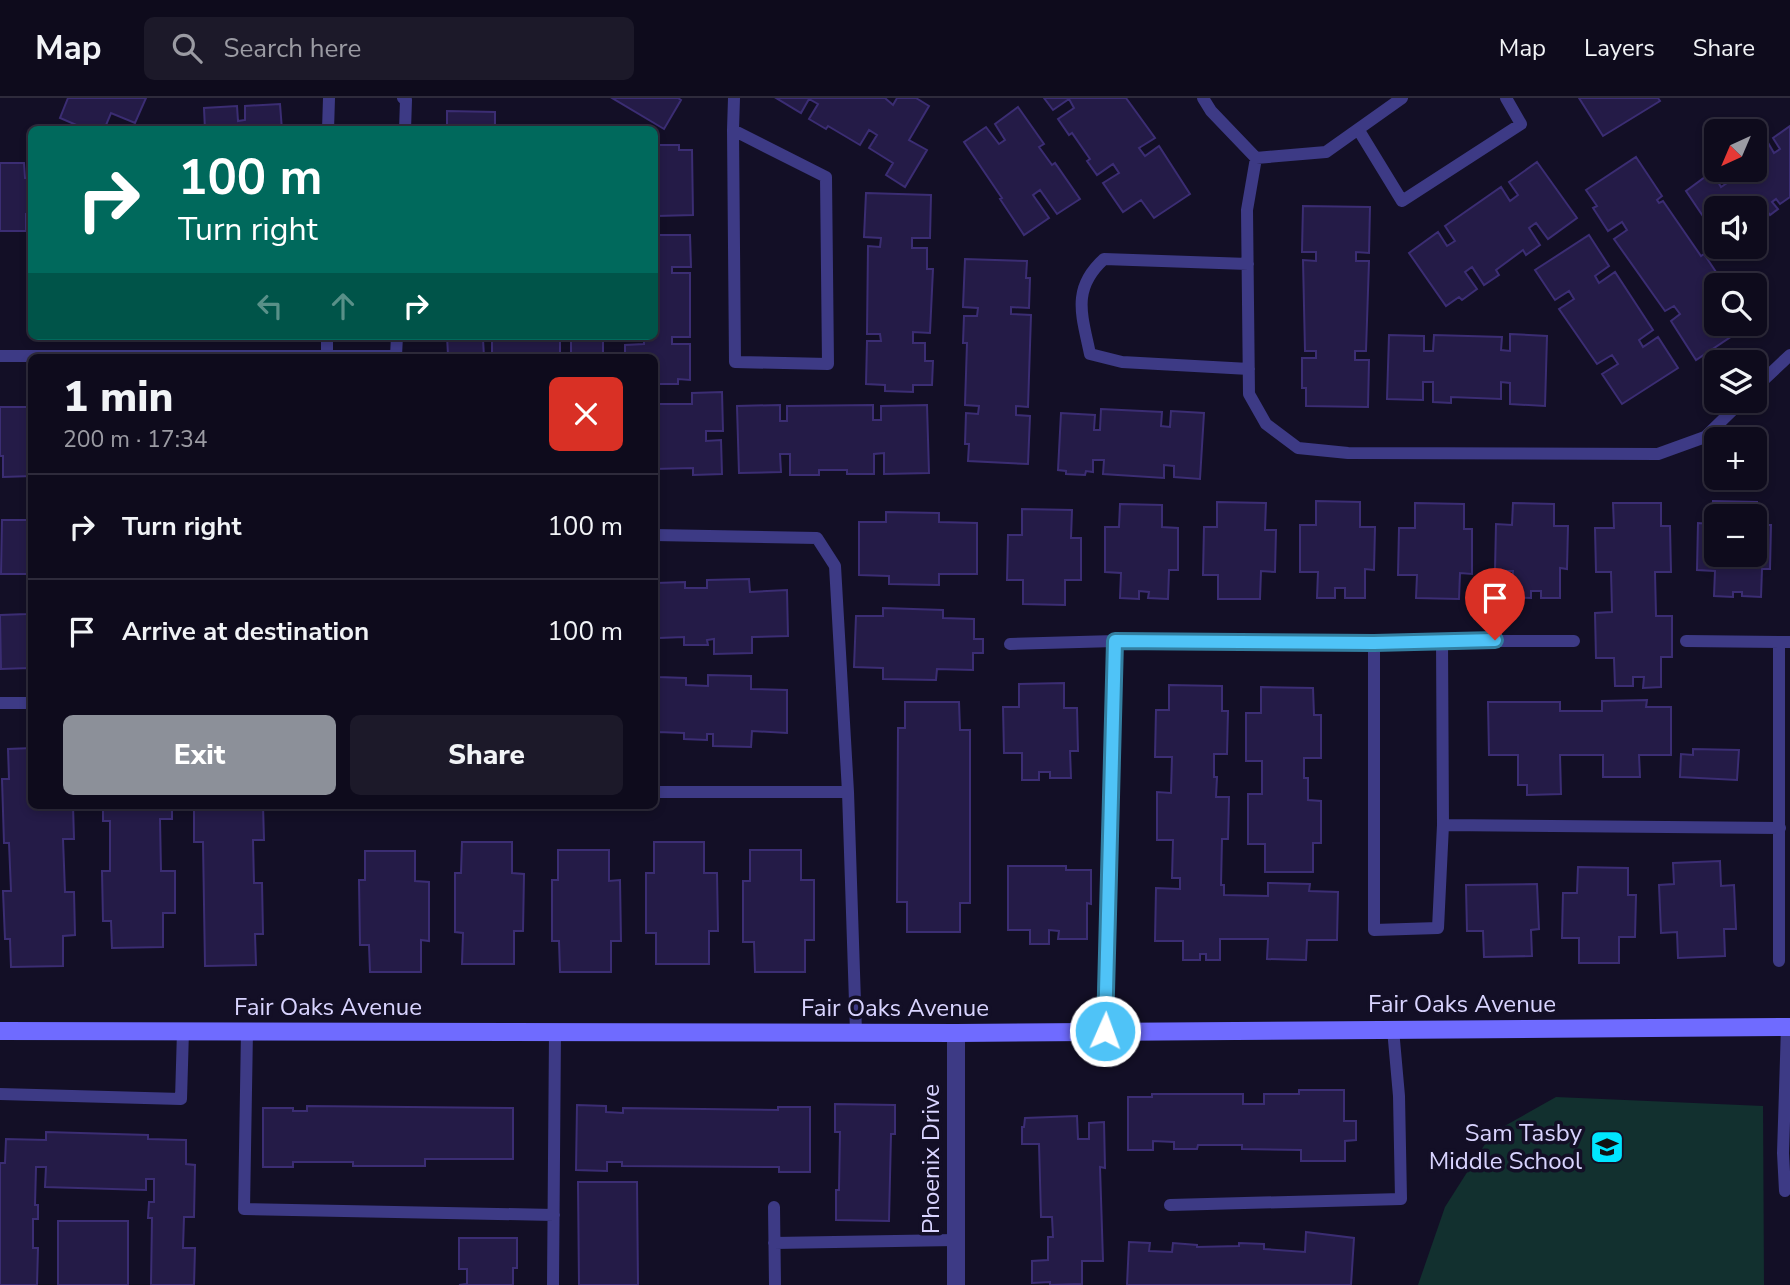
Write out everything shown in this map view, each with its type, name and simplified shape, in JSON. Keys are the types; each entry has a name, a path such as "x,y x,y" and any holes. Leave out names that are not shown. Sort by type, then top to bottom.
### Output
{"main road":[{"name":"Fair Oaks Avenue","path":"0,1031 956,1032 1788,1027"}],"street":[{"name":"Phoenix Drive","path":"956,1032 956,1285"}],"lane":[{"path":"328,98 328,126"},
{"path":"403,98 406,100 405,126"},
{"path":"733,130 826,177 828,364 735,362 733,130 734,98"},
{"path":"1203,98 1256,158"},
{"path":"1256,158 1326,152 1402,98"},
{"path":"1358,129 1402,201 1521,124 1506,98"},
{"path":"1256,158 1247,210 1249,394 1266,424 1298,448 1348,453 1658,454 1705,437 1730,413"},
{"path":"1248,264 1104,259 1089,273 1080,307 1090,354 1122,362 1249,369"},
{"path":"1767,377 1790,355"},
{"path":"0,356 28,356"},
{"path":"658,535 817,538 835,566 848,792 856,1032"},
{"path":"1374,643 1374,930 1438,929 1443,825 1442,640"},
{"path":"1686,640 1784,642 1779,961"},
{"path":"1010,644 1115,641 1574,641"},
{"path":"1105,1031 1115,641"},
{"path":"0,703 28,703"},
{"path":"658,792 848,792"},
{"path":"1443,825 1780,828"},
{"path":"1785,1191 1783,1153 1788,1027"},
{"path":"1170,1205 1401,1199 1399,1096 1393,1029"},
{"path":"0,1094 181,1099 183,1031"},
{"path":"247,1031 244,1209 554,1215"},
{"path":"553,1285 555,1032"},
{"path":"774,1207 775,1285"},
{"path":"774,1243 956,1240"}],"green space":[{"name":"Sam Tasby Middle School","path":"1556,1097 1763,1106 1764,1285 1418,1285 1445,1207 1492,1133"}],"building":[{"path":"68,98 146,98 135,123 111,113 106,126 79,126 60,118"},
{"path":"612,98 678,98 681,100 664,129"},
{"path":"776,98 885,98 893,105 897,98 916,98 929,106 909,140 927,150 905,187 886,175 893,163 869,148 877,135 869,130 860,145 828,126 826,129 809,119 818,104 809,99 801,113"},
{"path":"1044,98 1126,98 1155,138 1139,148 1145,156 1159,146 1190,194 1154,218 1141,200 1123,212 1103,183 1119,173 1113,164 1097,175 1087,161 1090,159 1072,133 1069,135 1058,119 1074,108 1069,99 1053,110"},
{"path":"1579,98 1658,98 1660,101 1603,136"},
{"path":"280,104 282,126 205,126 204,108 237,106 238,121 245,120 245,106"},
{"path":"1018,107 1044,144 1039,147 1052,165 1055,163 1080,199 1057,214 1040,190 1033,195 1049,218 1024,235 964,142 986,127 999,144 1005,140 995,124"},
{"path":"447,111 495,112 495,126 447,126"},
{"path":"1790,126 1790,197 1780,204 1776,199 1772,202 1778,209 1770,215 1767,211 1767,196 1704,196 1704,218 1686,191 1704,178 1704,182 1718,182 1721,187 1726,182 1768,182 1768,143 1774,153 1780,149 1773,138"},
{"path":"658,145 679,145 679,150 692,150 693,215 658,216"},
{"path":"1636,157 1662,196 1657,200 1659,203 1663,201 1701,256 1704,254 1704,259 1707,259 1717,273 1704,273 1704,336 1732,336 1711,350 1704,350 1704,355 1696,360 1671,321 1680,314 1674,306 1665,311 1614,239 1627,230 1622,222 1608,231 1593,208 1597,206 1586,190"},
{"path":"1537,162 1577,218 1548,239 1536,223 1529,228 1540,245 1526,255 1523,250 1496,270 1499,275 1484,285 1472,267 1465,272 1477,289 1462,300 1459,297 1446,306 1409,253 1438,232 1447,246 1455,241 1445,226 1501,187 1510,201 1518,195 1509,182"},
{"path":"0,163 24,163 25,178 28,178 26,231 0,231"},
{"path":"866,193 931,195 930,238 912,238 912,248 927,248 927,269 933,269 930,333 913,332 913,343 925,343 925,361 933,361 932,385 913,385 913,392 885,391 885,385 866,384 867,341 881,341 880,334 867,334 868,246 880,247 881,238 864,237"},
{"path":"1303,206 1370,207 1369,253 1356,252 1356,261 1369,261 1366,351 1355,351 1355,360 1369,360 1368,407 1306,406 1306,388 1302,388 1302,358 1316,358 1316,351 1305,351 1303,260 1316,261 1316,252 1302,252"},
{"path":"658,235 690,235 691,267 672,267 672,273 690,273 690,337 672,337 672,344 690,344 690,380 678,379 678,384 658,384 658,354 625,354 625,345 644,344 644,340 658,340"},
{"path":"1589,235 1609,266 1595,276 1599,283 1615,272 1653,330 1639,340 1643,347 1658,337 1678,368 1622,404 1602,374 1618,364 1612,355 1597,364 1559,309 1574,299 1569,291 1555,300 1535,270"},
{"path":"965,259 1027,261 1026,278 1030,278 1029,308 1011,307 1011,314 1031,315 1028,407 1016,406 1016,415 1030,416 1028,464 968,461 969,444 965,444 966,413 978,414 979,406 965,405 967,343 963,343 964,316 977,316 978,308 963,307"},
{"path":"1510,334 1547,336 1545,406 1510,404 1510,383 1501,382 1501,399 1451,397 1451,403 1433,402 1433,382 1423,382 1423,400 1387,399 1389,335 1424,336 1424,351 1433,351 1434,335 1502,337 1501,350 1510,351"},
{"path":"447,340 483,340 484,354 448,354"},
{"path":"492,340 560,340 560,354 492,354"},
{"path":"571,340 603,340 603,354 571,354"},
{"path":"722,392 723,431 706,431 706,441 721,440 722,474 693,475 693,468 658,469 658,404 692,404 692,393"},
{"path":"780,405 780,421 787,421 787,406 873,405 873,420 881,420 881,406 927,405 929,473 884,474 884,453 874,454 874,474 819,470 819,475 790,475 790,454 780,454 781,472 739,473 737,406"},
{"path":"0,407 28,407 28,476 3,477 3,456 0,456"},
{"path":"1101,409 1162,412 1161,426 1170,427 1171,411 1204,413 1200,479 1174,477 1174,466 1164,465 1164,478 1103,474 1104,460 1093,460 1093,472 1086,471 1085,475 1066,474 1066,471 1058,470 1061,413 1095,415 1094,430 1100,430"},
{"path":"1316,501 1360,502 1360,527 1375,527 1374,570 1365,569 1365,598 1345,598 1345,588 1335,588 1335,598 1317,598 1318,572 1300,572 1300,525 1316,525"},
{"path":"1713,501 1757,504 1713,504"},
{"path":"1217,502 1266,503 1265,530 1276,530 1275,572 1261,571 1260,599 1218,599 1218,575 1203,575 1204,527 1217,527"},
{"path":"1415,503 1464,504 1464,529 1472,529 1472,574 1460,573 1459,599 1416,598 1417,575 1398,575 1399,528 1415,528"},
{"path":"1513,503 1554,504 1554,526 1568,526 1567,569 1560,568 1560,598 1541,598 1541,591 1531,591 1531,598 1512,597 1513,571 1495,571 1496,524 1512,525"},
{"path":"1613,503 1661,503 1661,526 1670,526 1671,572 1655,572 1656,616 1672,616 1672,657 1661,657 1661,687 1643,688 1644,677 1633,677 1633,686 1615,686 1614,658 1596,658 1595,613 1612,612 1611,572 1596,572 1595,528 1614,528"},
{"path":"1120,504 1162,505 1162,527 1178,528 1178,570 1169,570 1168,599 1148,598 1149,592 1139,591 1139,599 1120,598 1121,573 1105,572 1105,527 1119,527"},
{"path":"1022,509 1072,510 1071,538 1081,538 1081,580 1065,580 1065,605 1023,604 1023,580 1007,580 1008,535 1022,535"},
{"path":"886,512 939,513 939,522 977,523 977,574 939,574 939,585 889,584 889,576 859,575 859,522 886,522"},
{"path":"2,520 28,520 28,574 1,574"},
{"path":"1698,523 1704,523 1704,567 1767,567 1767,525 1771,525 1770,569 1762,569 1761,597 1742,596 1742,592 1733,592 1733,597 1714,596 1715,571 1697,570"},
{"path":"749,579 750,592 787,590 788,636 752,637 752,653 714,654 714,639 707,640 708,645 684,645 684,637 659,638 659,648 658,583 685,582 685,588 707,588 707,580"},
{"path":"28,608 28,668 1,669 0,615 27,614"},
{"path":"883,608 943,610 943,618 974,619 974,639 983,639 983,653 973,653 973,670 937,669 936,680 883,679 883,668 854,667 856,616 883,616"},
{"path":"708,675 751,676 751,689 787,690 787,733 752,731 751,747 713,746 713,734 707,734 707,740 684,739 684,733 658,732 658,677 686,678 686,685 708,686"},
{"path":"1064,683 1064,708 1077,708 1078,751 1070,751 1071,778 1050,778 1050,772 1039,772 1039,780 1022,780 1022,753 1004,753 1003,707 1019,707 1019,684"},
{"path":"1169,685 1222,686 1222,711 1228,711 1227,754 1214,754 1214,777 1217,777 1216,797 1229,797 1228,839 1222,839 1221,885 1224,885 1224,895 1268,896 1268,883 1310,884 1309,891 1338,892 1337,940 1307,940 1306,960 1267,959 1268,939 1220,939 1220,960 1206,960 1206,954 1200,954 1200,960 1183,960 1183,941 1155,941 1156,888 1180,889 1180,878 1172,878 1173,840 1157,840 1157,792 1171,793 1172,757 1155,757 1156,710 1169,710"},
{"path":"1261,687 1313,688 1314,715 1321,715 1321,758 1304,758 1308,800 1321,801 1321,843 1313,843 1313,872 1265,872 1265,844 1248,844 1248,794 1262,794 1262,761 1246,761 1246,713 1261,713"},
{"path":"1647,700 1646,707 1671,707 1671,755 1639,755 1640,777 1603,777 1603,755 1560,755 1561,794 1527,795 1527,785 1518,785 1518,755 1489,755 1488,702 1560,702 1560,711 1602,711 1602,701"},
{"path":"905,702 959,702 960,730 970,730 970,903 960,903 960,932 907,932 907,902 897,902 898,728 905,728"},
{"path":"28,748 28,809 73,809 74,839 63,839 65,892 74,892 75,935 63,936 63,966 11,967 10,939 5,939 3,891 11,891 9,843 4,843 2,779 9,779 8,749"},
{"path":"1693,749 1739,750 1737,780 1680,777 1681,754 1693,755"},
{"path":"103,809 172,809 172,819 160,819 161,871 175,871 175,913 163,913 163,947 112,948 111,921 103,921 102,871 110,871 110,821 103,821"},
{"path":"194,809 263,809 264,840 253,840 254,883 262,883 263,934 255,934 256,965 205,966 203,842 194,842"},
{"path":"462,842 512,842 512,873 524,874 523,931 514,931 514,964 462,964 463,933 455,932 455,873 461,873"},
{"path":"654,842 704,842 704,873 717,873 718,931 709,931 709,964 656,964 656,933 646,933 646,873 654,873"},
{"path":"558,850 609,850 609,881 620,880 621,941 611,941 611,972 560,972 559,941 552,941 552,880 558,880"},
{"path":"750,850 801,850 801,880 814,880 814,940 805,940 805,972 755,972 754,942 743,942 743,881 750,881"},
{"path":"365,851 415,851 415,881 429,882 429,941 421,940 421,972 370,972 369,945 360,945 359,880 365,880"},
{"path":"1720,861 1721,886 1734,885 1736,929 1724,929 1725,956 1678,958 1677,932 1661,933 1659,885 1674,884 1673,863"},
{"path":"1008,866 1066,866 1066,870 1091,870 1087,939 1058,939 1059,931 1049,930 1049,944 1030,944 1030,930 1008,930"},
{"path":"1578,867 1628,868 1628,895 1636,895 1635,937 1619,937 1619,963 1579,963 1579,938 1562,938 1563,893 1577,893"},
{"path":"1537,884 1539,929 1531,930 1532,956 1484,957 1483,931 1467,931 1466,885"},
{"path":"1299,1090 1344,1090 1344,1121 1356,1121 1356,1140 1345,1141 1345,1161 1301,1161 1301,1150 1242,1149 1242,1145 1198,1145 1197,1149 1174,1149 1174,1142 1153,1141 1153,1150 1128,1150 1128,1097 1152,1097 1152,1094 1243,1094 1243,1104 1264,1104 1264,1094 1299,1094"},
{"path":"835,1104 895,1105 895,1134 891,1134 889,1221 836,1220 840,1132 835,1132"},
{"path":"577,1105 606,1106 606,1112 623,1113 623,1108 778,1110 778,1107 810,1107 810,1172 779,1172 779,1167 622,1166 622,1162 607,1162 607,1171 576,1170"},
{"path":"307,1106 513,1108 513,1159 425,1159 425,1166 353,1166 353,1162 293,1162 293,1167 263,1167 263,1108 307,1111"},
{"path":"1077,1116 1078,1139 1089,1139 1089,1123 1104,1122 1105,1168 1100,1167 1103,1261 1082,1261 1082,1284 1032,1283 1032,1261 1048,1260 1048,1237 1053,1237 1052,1217 1041,1217 1039,1144 1022,1144 1022,1127 1025,1118"},
{"path":"46,1132 148,1135 148,1139 186,1140 186,1164 195,1165 194,1217 184,1217 183,1248 195,1248 194,1285 151,1285 152,1218 148,1218 149,1202 154,1202 154,1179 146,1179 146,1190 45,1187 46,1167 36,1167 35,1205 38,1205 38,1219 33,1219 33,1248 38,1248 37,1285 0,1285 0,1163 5,1163 6,1139 46,1140"},
{"path":"578,1182 637,1182 638,1285 579,1285"},
{"path":"58,1221 128,1221 128,1285 58,1285"},
{"path":"1306,1232 1354,1238 1351,1285 1127,1285 1129,1242 1150,1243 1149,1251 1172,1252 1173,1243 1197,1247 1239,1246 1239,1243 1264,1244 1264,1249 1305,1252"},
{"path":"459,1238 517,1238 517,1268 513,1268 513,1285 459,1285 467,1284 467,1269 459,1269"}],"place":[{"name":"Sam Tasby Middle School","path":"1607,1147"}],"route":[{"path":"1105,1031 1115,641 1374,643 1495,640"}]}
